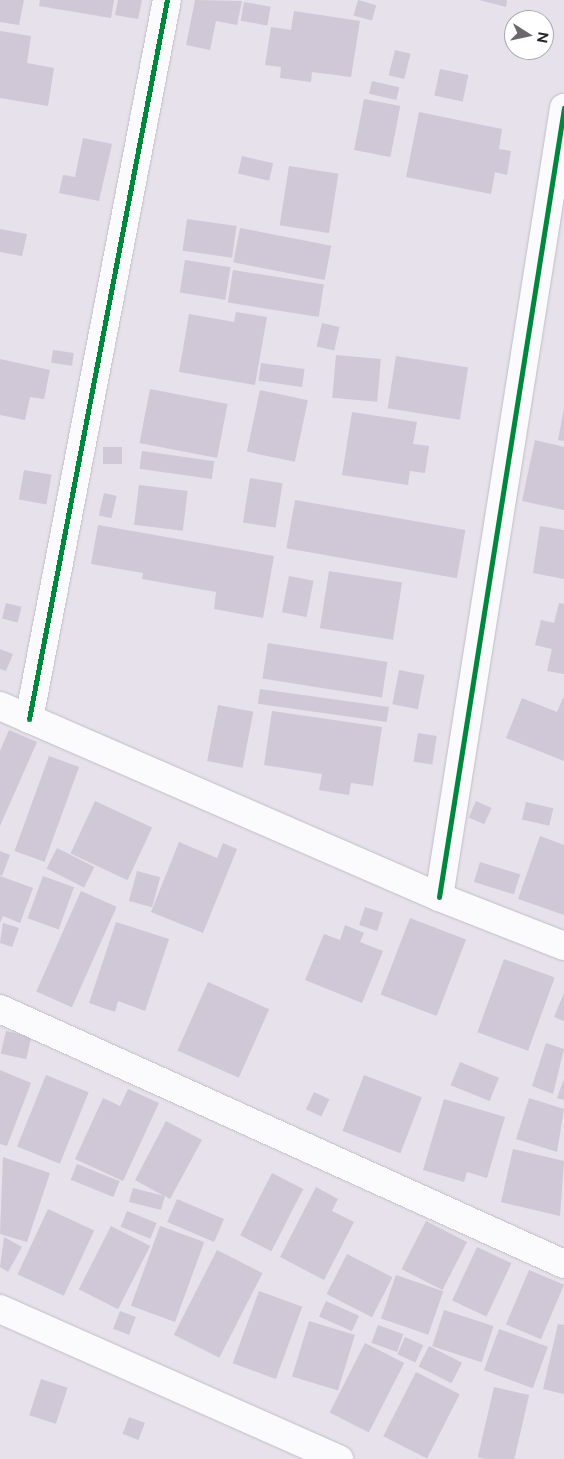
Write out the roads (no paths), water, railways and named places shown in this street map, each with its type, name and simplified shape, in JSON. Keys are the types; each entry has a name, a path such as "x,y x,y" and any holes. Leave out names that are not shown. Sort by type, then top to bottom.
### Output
{"street":[{"path":"29,719 167,0"},
{"path":"439,897 564,108"},
{"path":"0,706 439,897 564,946"},
{"path":"0,1009 564,1264"},
{"path":"0,1308 339,1459"}]}
